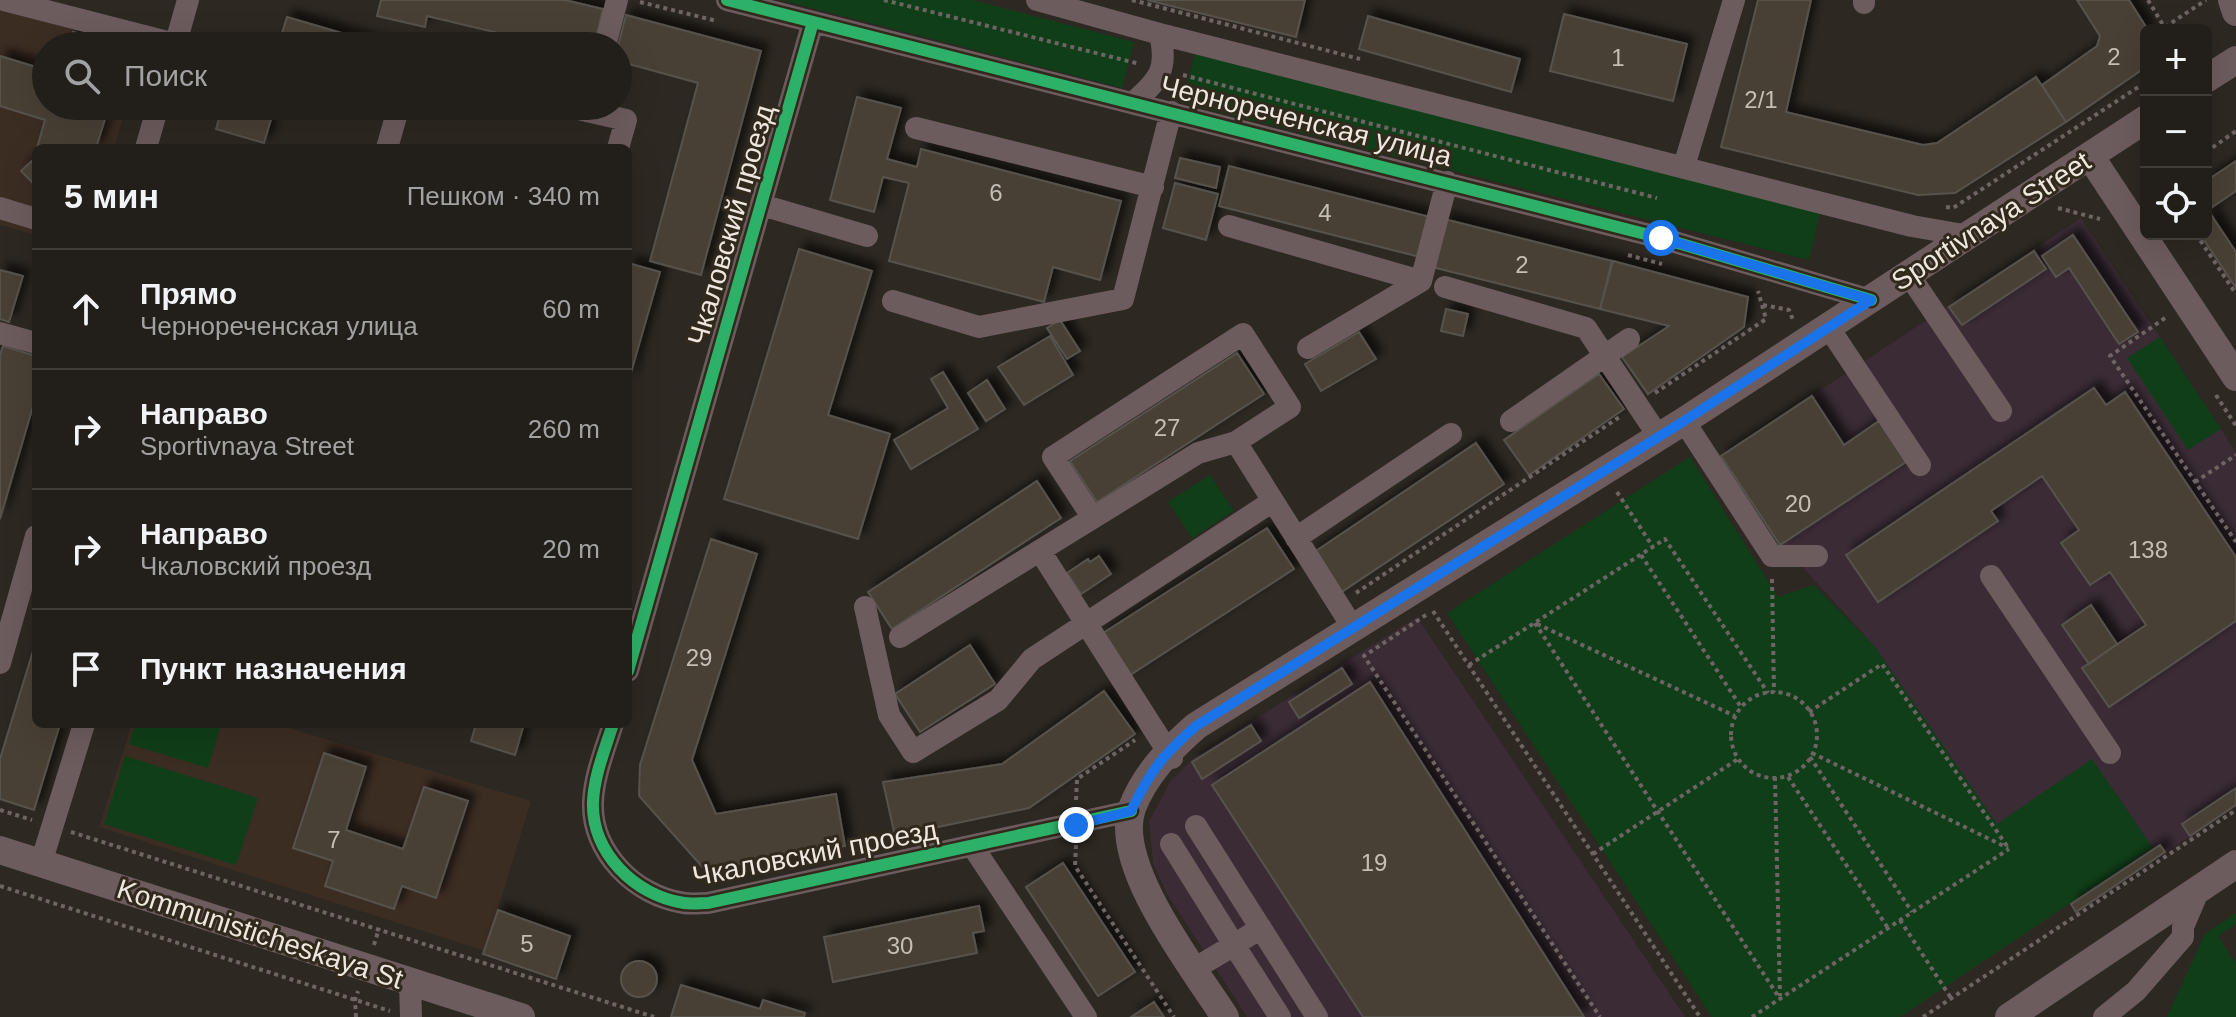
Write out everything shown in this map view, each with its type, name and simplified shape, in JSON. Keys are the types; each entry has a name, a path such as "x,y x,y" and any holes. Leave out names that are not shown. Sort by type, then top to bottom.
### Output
{"main road":[{"path":"2232,0 2236,12"},
{"path":"2212,75 2236,60"},
{"name":"Sportivnaya Street","path":"1131,811 1164,746 1346,616 1659,437 2140,123"},
{"path":"2090,156 2236,377"},
{"path":"1131,811 1130,836 1137,871 1149,898 1225,1017"},
{"name":"Kommunisticheskaya St","path":"0,850 521,1017"},
{"path":"2009,1017 2236,864"}],"street":[{"path":"4,0 126,32"},
{"path":"179,32 188,0"},
{"path":"609,32 617,0"},
{"name":"Чернореченская улица","path":"727,0 1661,238 1871,300"},
{"name":"Чернореченская улица","path":"1037,0 1912,226 1969,236"},
{"path":"1684,166 1734,0"},
{"name":"Чкаловский проезд","path":"632,657 813,22"},
{"path":"1134,102 1151,88 1163,70 1164,51 1160,34"},
{"path":"893,301 979,327 1123,299 1171,112"},
{"path":"147,144 154,120"},
{"path":"388,144 395,120"},
{"path":"619,144 626,120"},
{"path":"916,128 1153,187"},
{"path":"1308,348 1421,281 1447,182"},
{"path":"762,205 867,236"},
{"path":"0,208 32,218"},
{"path":"1229,226 1421,281"},
{"path":"1909,275 2001,411"},
{"path":"1445,287 1586,328 1659,437"},
{"path":"1829,328 1920,465"},
{"path":"0,333 32,342"},
{"path":"900,637 1040,551 1198,453 1236,442 1290,407 1243,334 1053,457 1093,518"},
{"path":"1511,421 1629,339"},
{"path":"1684,421 1772,556 1817,556"},
{"path":"1296,538 1451,434"},
{"path":"1236,442 1346,616"},
{"path":"865,607 889,715 913,752 998,700 1032,659 1273,501"},
{"path":"0,663 32,550"},
{"path":"1040,551 1164,746"},
{"path":"1991,576 2110,753"},
{"path":"41,863 83,728"},
{"name":"Чкаловский проезд","path":"612,728 595,787 595,831 608,856 626,875 653,893 684,903 708,903 1131,811"},
{"path":"1196,826 1317,1017"},
{"path":"1171,844 1280,1017"},
{"path":"973,847 1086,1017"},
{"path":"2104,1017 2136,991 2183,937 2183,927 2200,887"},
{"path":"1194,969 1261,928"},
{"path":"403,1015 410,982"}],"path":[{"path":"630,0 719,22"},
{"path":"884,0 1657,198"},
{"path":"1132,0 1373,63"},
{"path":"2148,0 2163,24"},
{"path":"2172,24 2206,0"},
{"path":"1941,206 1953,208 2140,86"},
{"path":"2212,148 2236,131"},
{"path":"2200,240 2236,294"},
{"path":"1622,254 1667,265"},
{"path":"1346,616 1638,405 1766,319 1758,289"},
{"path":"1763,305 1789,310"},
{"path":"2165,318 2110,356 2236,542"},
{"path":"2195,482 2236,455"},
{"path":"1616,491 1653,547"},
{"path":"1469,665 1665,539 1771,693"},
{"path":"1641,555 1741,707"},
{"path":"1771,693 1772,556"},
{"path":"1600,1017 1364,656 1433,611 1700,1017"},
{"path":"1535,623 1735,716"},
{"path":"1535,623 1780,999"},
{"path":"1809,712 1882,664 2009,849"},
{"path":"1771,693 1786,694 1798,700 1809,712 1816,732 1811,755 1801,768 1787,776 1775,777 1761,776 1747,769 1732,743 1731,732 1741,707 1750,699 1771,693"},
{"path":"1164,746 1077,779 1075,866 1174,1017"},
{"path":"1811,755 2009,849"},
{"path":"1811,755 1912,912"},
{"path":"1593,854 1738,758"},
{"path":"1787,776 1888,928"},
{"path":"1775,777 1780,999"},
{"path":"0,810 654,1017"},
{"path":"1923,1017 2236,810"},
{"path":"1752,1017 2009,849"},
{"path":"0,886 403,1015"},
{"path":"1900,920 1951,998"},
{"path":"355,1000 356,1017"}],"shaded area":[{"path":"0,0 102,32 32,32 32,120 123,120 115,144 32,144 32,234 0,225"},
{"path":"2081,218 2236,452 2236,806 2159,857 2092,760 1997,825 1875,647 1781,543 1721,456"},
{"path":"1417,617 1685,1017 1247,1017 1167,894 1153,863 1149,822 1171,780 1195,757"},
{"path":"131,728 289,728 531,801 485,951 99,827"}],"green space":[{"path":"781,0 973,0 1134,42 1122,88"},
{"path":"1195,53 1821,209 1809,260 1182,103"},
{"path":"2160,337 2221,429 2188,450 2127,358"},
{"path":"1690,457 1778,597 1814,585 1875,647 1997,824 2092,759 2153,848 1900,1017 1712,1017 1447,613"},
{"path":"1210,475 1234,511 1192,538 1168,502"},
{"path":"134,728 220,728 208,768 129,744"},
{"path":"125,756 258,798 236,865 104,824"},
{"path":"2236,913 2236,924 2218,936 2236,964 2236,1017 2167,1017 2205,934"}],"building":[{"path":"381,0 565,0 603,9 597,32 494,32 427,16 425,27 377,16"},
{"path":"1147,0 1305,0 1296,37"},
{"path":"1758,0 1811,0 1786,112 1923,145 1937,143 2036,77 2066,122 1955,193 1918,195 1721,147"},
{"path":"2077,0 2129,0 2144,24 2140,24 2140,71 2066,122 2042,85 2097,46 2100,36"},
{"path":"1564,14 1687,44 1673,101 1550,71"},
{"path":"626,15 761,51 701,275 650,261 698,83 632,65 632,32 622,32"},
{"path":"1368,16 1520,59 1511,92 1359,49"},
{"path":"287,17 338,32 282,32"},
{"path":"0,56 32,66 32,116 0,106"},
{"path":"857,97 901,108 887,159 917,167 921,149 1121,201 1100,280 1053,267 1044,302 889,261 909,183 883,177 874,212 830,200"},
{"path":"45,120 105,120 97,144 38,144"},
{"path":"219,120 271,120 264,143 216,129"},
{"path":"1180,158 1220,167 1216,188 1175,178"},
{"path":"32,161 32,182 21,171"},
{"path":"2236,161 2236,191 2212,207 2212,177"},
{"path":"1229,166 1430,217 1420,257 1219,206"},
{"path":"1175,183 1218,194 1206,240 1163,228"},
{"path":"2212,216 2236,252 2236,288 2204,240 2212,240"},
{"path":"1444,219 1612,261 1600,309 1432,267"},
{"path":"2073,235 2138,332 2119,344 2069,268 2056,277 2042,256"},
{"path":"799,249 872,271 828,415 890,434 858,539 724,499"},
{"path":"2034,251 2046,269 1962,325 1949,307"},
{"path":"1613,261 1748,297 1744,327 1648,394 1622,357 1669,326 1600,309"},
{"path":"632,264 660,272 632,369"},
{"path":"0,270 23,276 9,322 0,319"},
{"path":"1446,309 1468,314 1463,336 1441,331"},
{"path":"1060,320 1080,351 1067,359 1047,328"},
{"path":"1359,332 1376,359 1321,391 1305,364"},
{"path":"1050,336 1073,375 1024,405 998,367"},
{"path":"3,346 32,355 32,410 0,519 0,355"},
{"path":"1237,353 1264,394 1097,502 1070,461"},
{"path":"943,372 978,429 911,469 894,440 948,408 931,379"},
{"path":"1599,374 1624,409 1529,475 1504,440"},
{"path":"987,380 1005,409 986,421 968,393"},
{"path":"2094,388 2106,405 2125,392 2236,557 2236,621 2109,707 2082,668 2146,625 2110,572 2090,585 2061,543 2079,530 2042,476 1991,511 1998,521 1878,602 1846,555"},
{"path":"1812,396 1844,445 1879,421 1906,462 1780,545 1721,456"},
{"path":"1476,443 1504,484 1337,595 1310,555"},
{"path":"1037,481 1061,518 892,629 868,592"},
{"path":"1267,528 1294,569 1127,677 1100,635"},
{"path":"711,539 757,554 692,760 716,814 836,794 845,846 705,870 639,796 640,765"},
{"path":"1099,556 1111,574 1081,594 1067,573 1088,559 1090,562"},
{"path":"2091,605 2117,644 2089,664 2062,625"},
{"path":"970,645 995,684 920,732 895,694"},
{"path":"32,654 32,728 59,728 34,810 0,799 0,759"},
{"path":"1342,668 1352,684 1299,718 1289,702"},
{"path":"1370,682 1584,1017 1363,1017 1212,785"},
{"path":"1104,691 1135,734 1029,808 895,836 883,782 1002,764"},
{"path":"1251,725 1261,741 1202,779 1192,762"},
{"path":"475,728 523,728 515,755 471,741"},
{"path":"324,753 366,767 346,830 403,849 424,787 468,801 436,898 402,886 394,909 325,886 333,861 293,848"},
{"path":"2236,788 2236,805 2190,836 2182,824"},
{"path":"2160,845 2165,852 2076,912 2071,904"},
{"path":"1063,863 1135,972 1098,996 1026,887"},
{"path":"979,906 984,931 973,933 977,953 833,982 824,937"},
{"path":"498,910 570,936 556,979 483,954"},
{"path":"639,961 652,966 657,979 652,992 639,997 626,992 621,979 626,966"},
{"path":"681,985 760,1009 763,1000 805,1013 804,1017 671,1017"},
{"path":"1154,1002 1164,1017 1131,1017"}],"cycle path":[{"path":"727,0 1661,238 1871,300"},
{"path":"632,657 813,22"},
{"path":"612,728 594,792 594,820 599,838 619,869 633,881 666,899 684,903 708,903 1131,811"}],"route":[{"path":"1076,825 1131,811 1164,755 1196,726 1684,421 1871,300 1661,238"}]}
